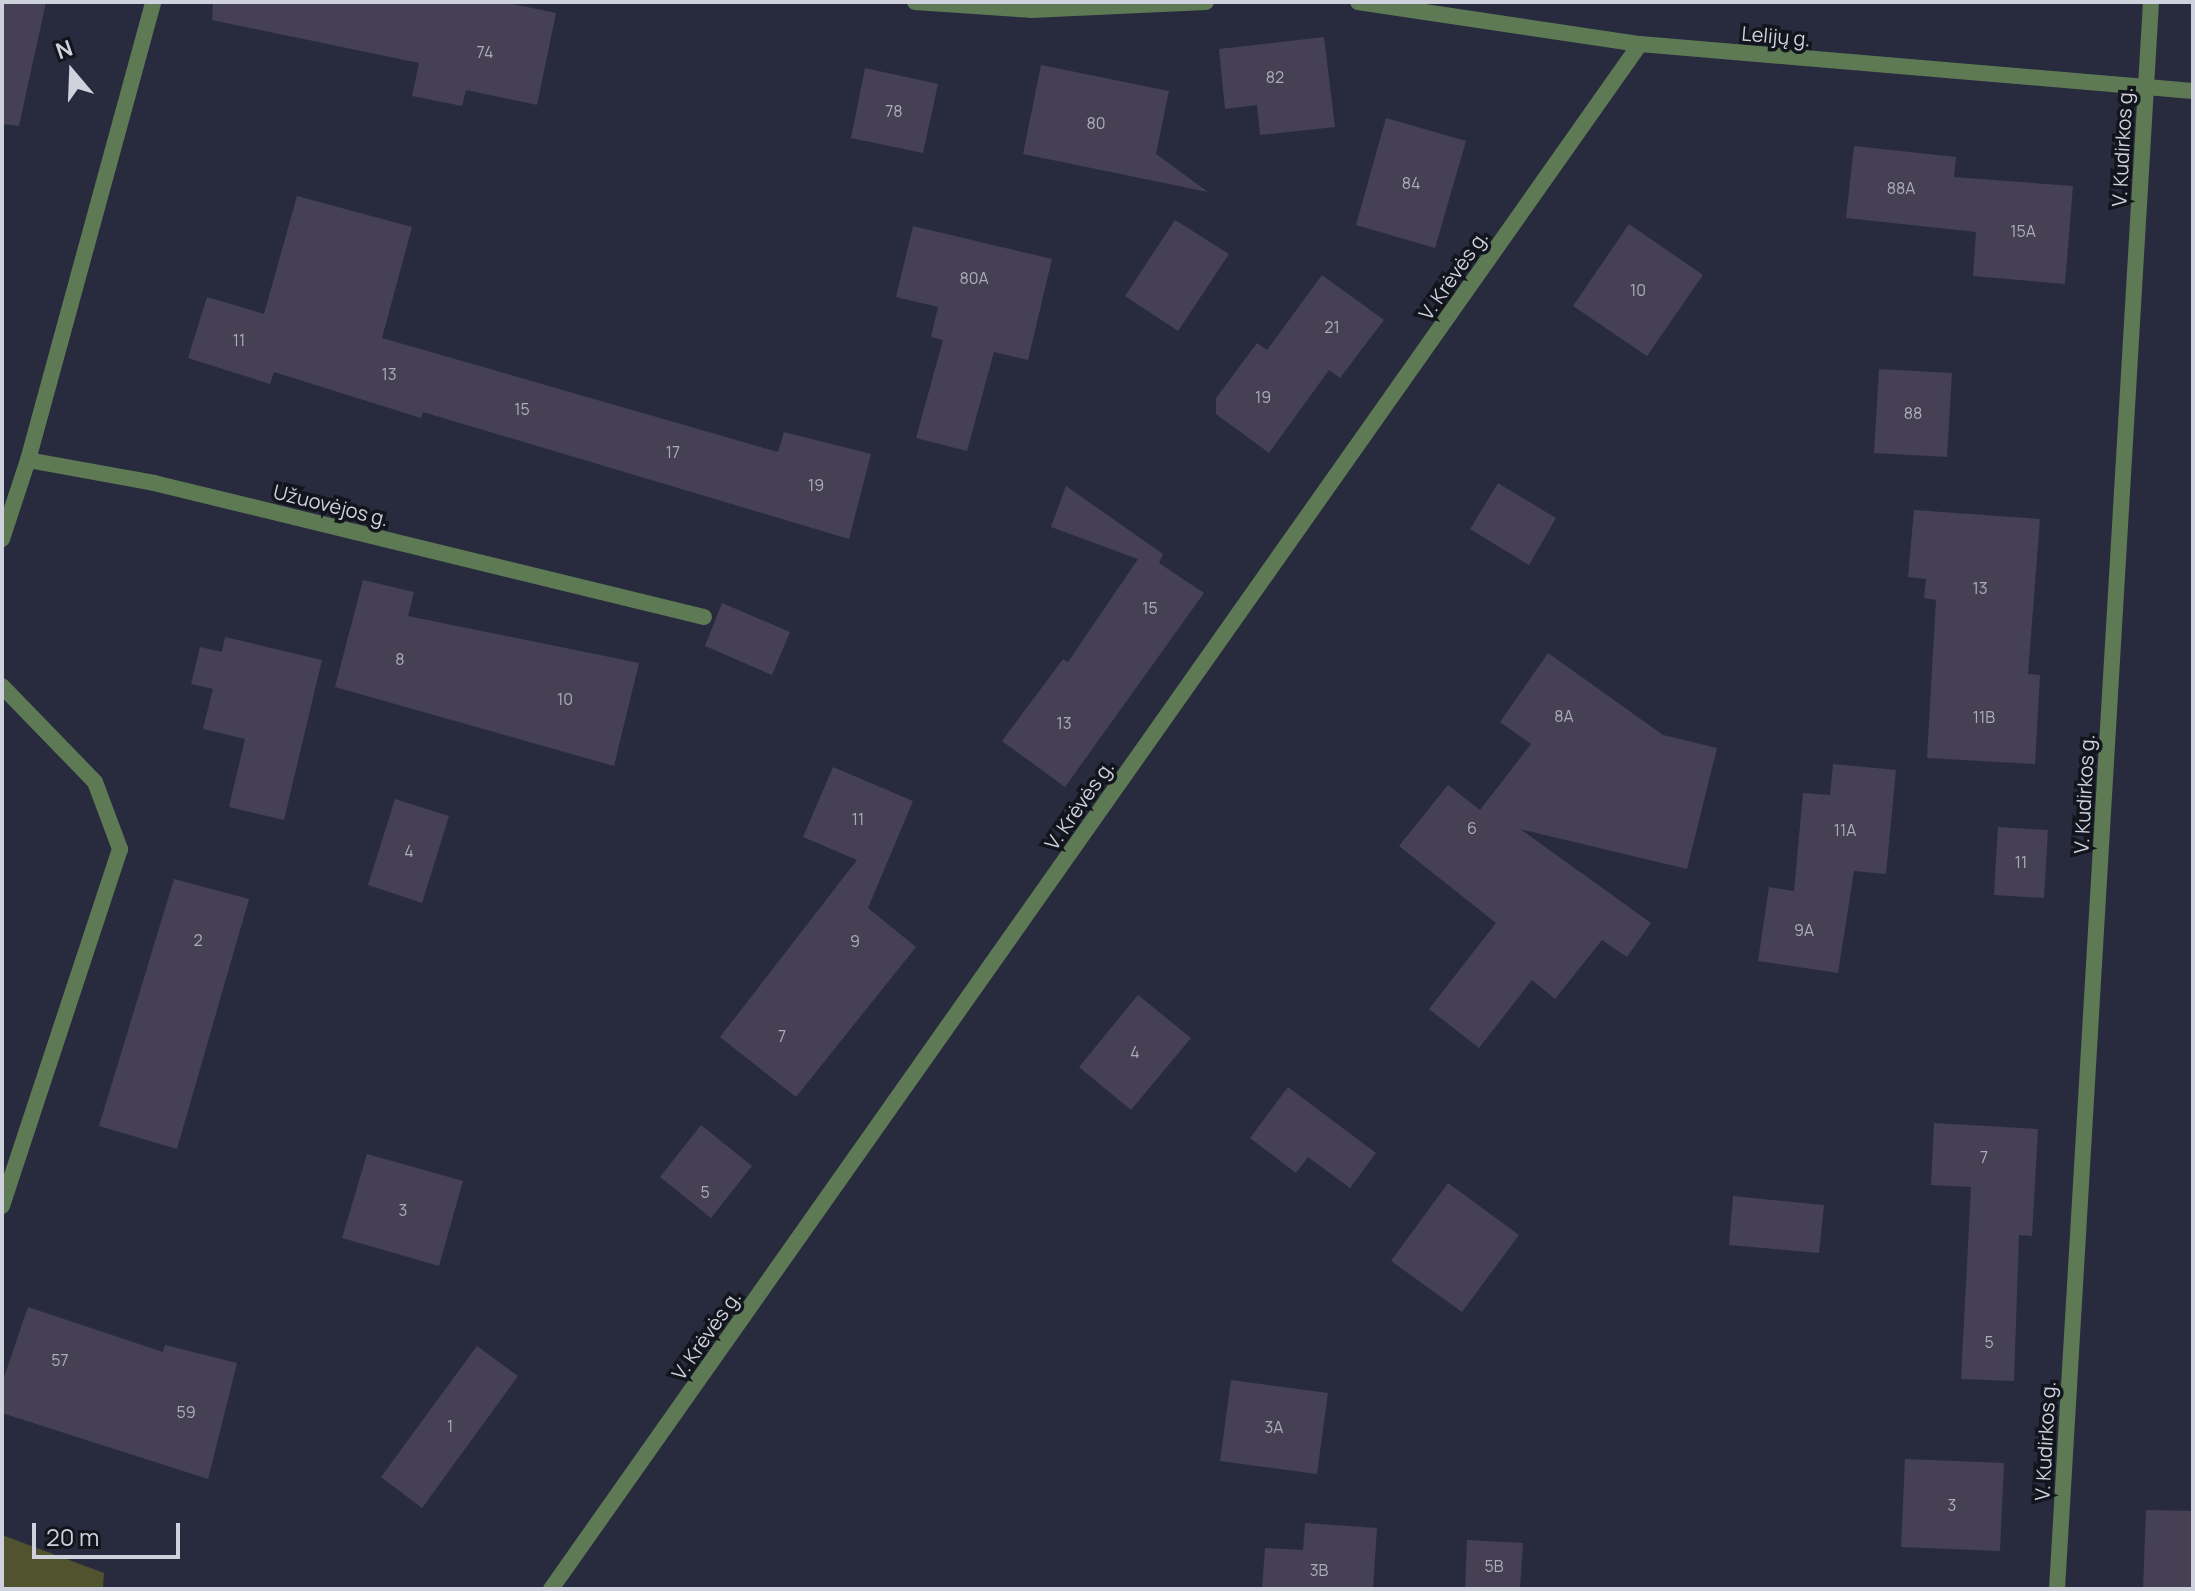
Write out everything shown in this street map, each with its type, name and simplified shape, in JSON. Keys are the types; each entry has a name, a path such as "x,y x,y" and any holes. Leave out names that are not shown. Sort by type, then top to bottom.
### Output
{"street":[{"path":"2,539 28,460 153,2"},
{"path":"915,2 1031,10 1206,2"},
{"name":"Lelijų g.","path":"1358,2 1640,44 2193,91"},
{"name":"V. Kudirkos g.","path":"2057,1589 2151,2"},
{"name":"V. Krėvės g.","path":"551,1589 1640,44"},
{"name":"Užuovėjos g.","path":"28,460 154,483 704,617"},
{"path":"2,686 95,782 120,849 2,1206"}],"green space":[{"path":"2,1535 104,1573 103,1589 2,1589"}],"building":[{"path":"2,2 46,2 19,126 2,124"},
{"path":"213,2 503,2 556,13 537,105 466,90 462,106 412,96 419,63 212,20"},
{"path":"1324,37 1335,127 1260,135 1257,105 1225,109 1219,49"},
{"path":"1041,65 1169,91 1156,154 1208,192 1023,154"},
{"path":"865,68 938,84 923,153 851,138"},
{"path":"1386,118 1466,141 1435,248 1356,225"},
{"path":"1854,146 1956,157 1954,177 2073,186 2065,284 1973,276 1976,232 1846,218"},
{"path":"297,196 412,227 382,338 778,452 784,432 871,454 849,539 423,412 421,418 274,372 270,384 188,358 207,297 264,314"},
{"path":"1175,220 1229,254 1178,331 1125,296"},
{"path":"1629,224 1703,275 1647,356 1573,306"},
{"path":"913,226 1052,259 1028,360 994,352 967,451 916,438 943,340 931,337 938,307 896,297"},
{"path":"1322,275 1384,320 1340,378 1329,370 1269,453 1216,414 1216,398 1257,343 1267,350"},
{"path":"1879,369 1952,373 1947,457 1874,453"},
{"path":"1498,483 1556,518 1529,565 1470,529"},
{"path":"1066,486 1163,554 1159,563 1204,593 1065,787 1002,741 1063,659 1068,662 1138,559 1051,527"},
{"path":"1914,510 2040,519 2028,674 2040,675 2035,764 1927,758 1936,600 1924,598 1926,579 1908,577"},
{"path":"363,580 414,592 408,616 639,663 614,766 335,687"},
{"path":"722,603 790,632 772,675 705,646"},
{"path":"225,637 322,660 284,820 229,807 245,739 203,729 213,689 191,684 200,647 222,652"},
{"path":"1548,653 1663,735 1717,748 1687,869 1520,829 1651,923 1627,957 1602,940 1555,999 1532,980 1479,1048 1429,1009 1496,923 1399,846 1448,785 1480,810 1531,744 1500,722"},
{"path":"1833,764 1896,770 1886,874 1854,871 1838,973 1758,961 1769,887 1794,891 1803,793 1830,795"},
{"path":"833,767 913,801 868,908 916,947 796,1097 720,1037 857,860 803,837"},
{"path":"395,799 449,816 422,903 368,885"},
{"path":"1998,827 2048,830 2044,898 1994,895"},
{"path":"174,879 249,899 177,1149 99,1126"},
{"path":"1138,995 1191,1038 1131,1110 1079,1067"},
{"path":"1288,1087 1376,1153 1350,1188 1308,1157 1296,1173 1250,1138"},
{"path":"1934,1123 2038,1129 2032,1236 2019,1235 2014,1381 1961,1379 1971,1187 1931,1185"},
{"path":"701,1125 752,1166 711,1218 660,1177"},
{"path":"367,1154 463,1181 439,1266 342,1238"},
{"path":"1448,1183 1519,1235 1462,1312 1391,1261"},
{"path":"1733,1196 1824,1205 1819,1253 1729,1245"},
{"path":"28,1307 163,1352 165,1345 237,1363 208,1479 2,1413 2,1383"},
{"path":"477,1346 518,1376 422,1508 381,1477"},
{"path":"1231,1380 1328,1393 1317,1474 1220,1461"},
{"path":"1905,1459 2004,1463 2000,1551 1901,1547"},
{"path":"2146,1510 2193,1511 2193,1589 2143,1589"},
{"path":"1305,1523 1377,1528 1373,1589 1262,1589 1265,1548 1303,1550"},
{"path":"1467,1540 1523,1543 1520,1589 1465,1589"}]}
